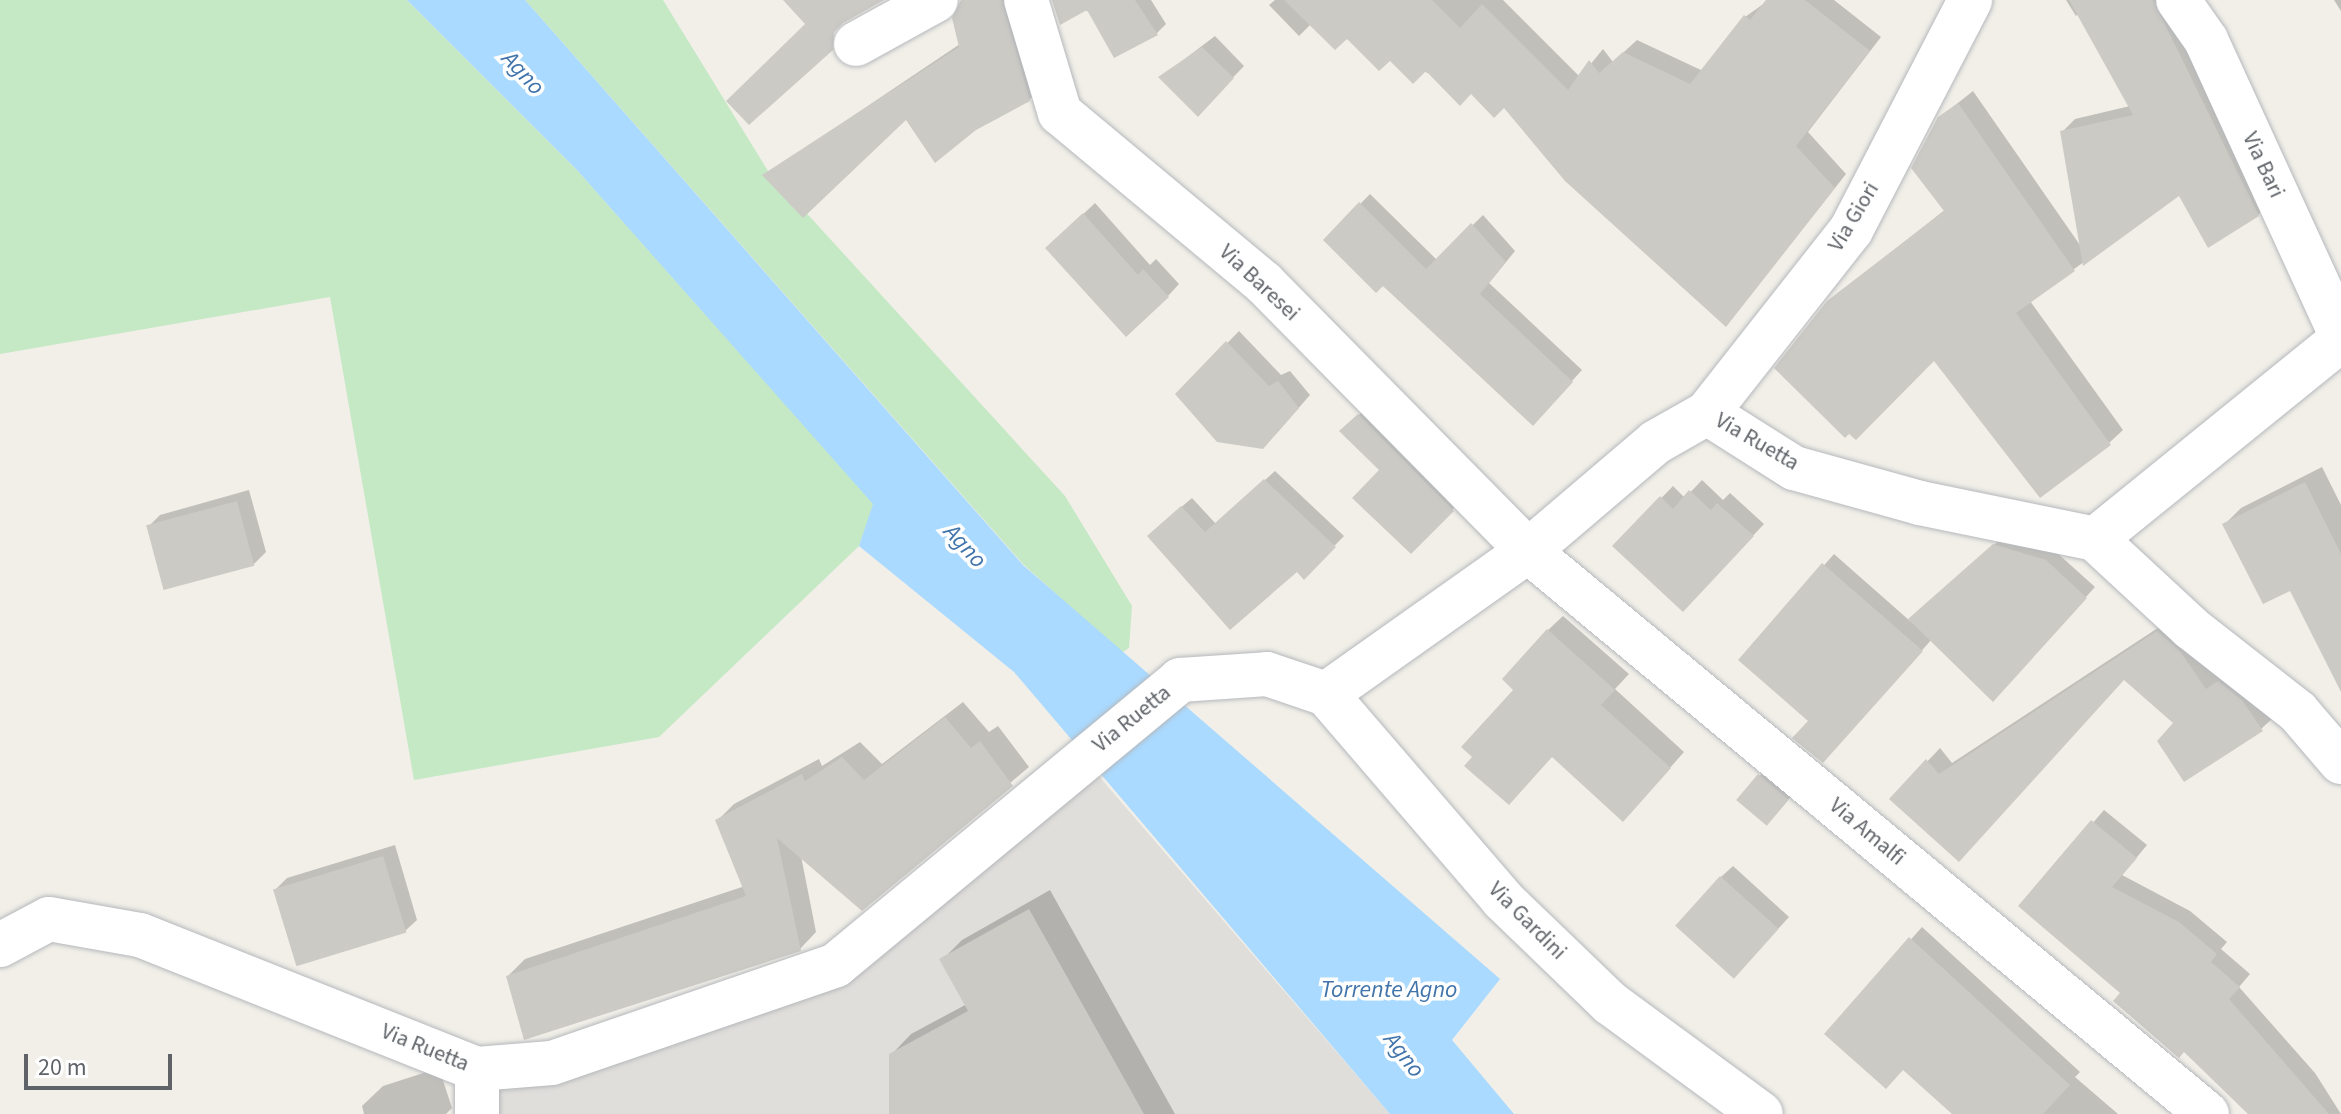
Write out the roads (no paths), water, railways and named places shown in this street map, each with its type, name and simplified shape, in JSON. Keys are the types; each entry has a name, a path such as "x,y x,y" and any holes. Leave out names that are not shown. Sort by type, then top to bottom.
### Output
{"street":[{"path":"856,44 936,0"},
{"name":"Via Baresei","path":"1026,0 1060,113 1264,283 1528,551"},
{"name":"Via Giori","path":"1707,413 1851,230 1970,0"},
{"name":"Via Bari","path":"2178,0 2206,40 2341,338"},
{"path":"2341,338 2095,539 2191,628 2298,712 2341,762"},
{"name":"Via Ruetta","path":"0,945 49,919 140,935 477,1069 552,1063 836,965 1180,680 1267,674 1326,694 1528,551 1656,442 1707,413 1794,468 1920,503 2095,539"},
{"name":"Via Amalfi","path":"1528,551 2207,1114"},
{"name":"Via Gardini","path":"1326,694 1503,900 1610,1003 1761,1114"},
{"path":"477,1069 477,1114"}],"water":[{"path":"407,0 525,0 1023,565 1500,979 1452,1040 1514,1114 1390,1114 1014,672 859,546 873,504 577,170"}],"water label":[{"name":"Agno","path":"523,73"},
{"name":"Agno","path":"965,546"},
{"name":"Torrente Agno","path":"1389,990"},
{"name":"Agno","path":"1404,1055"}]}
